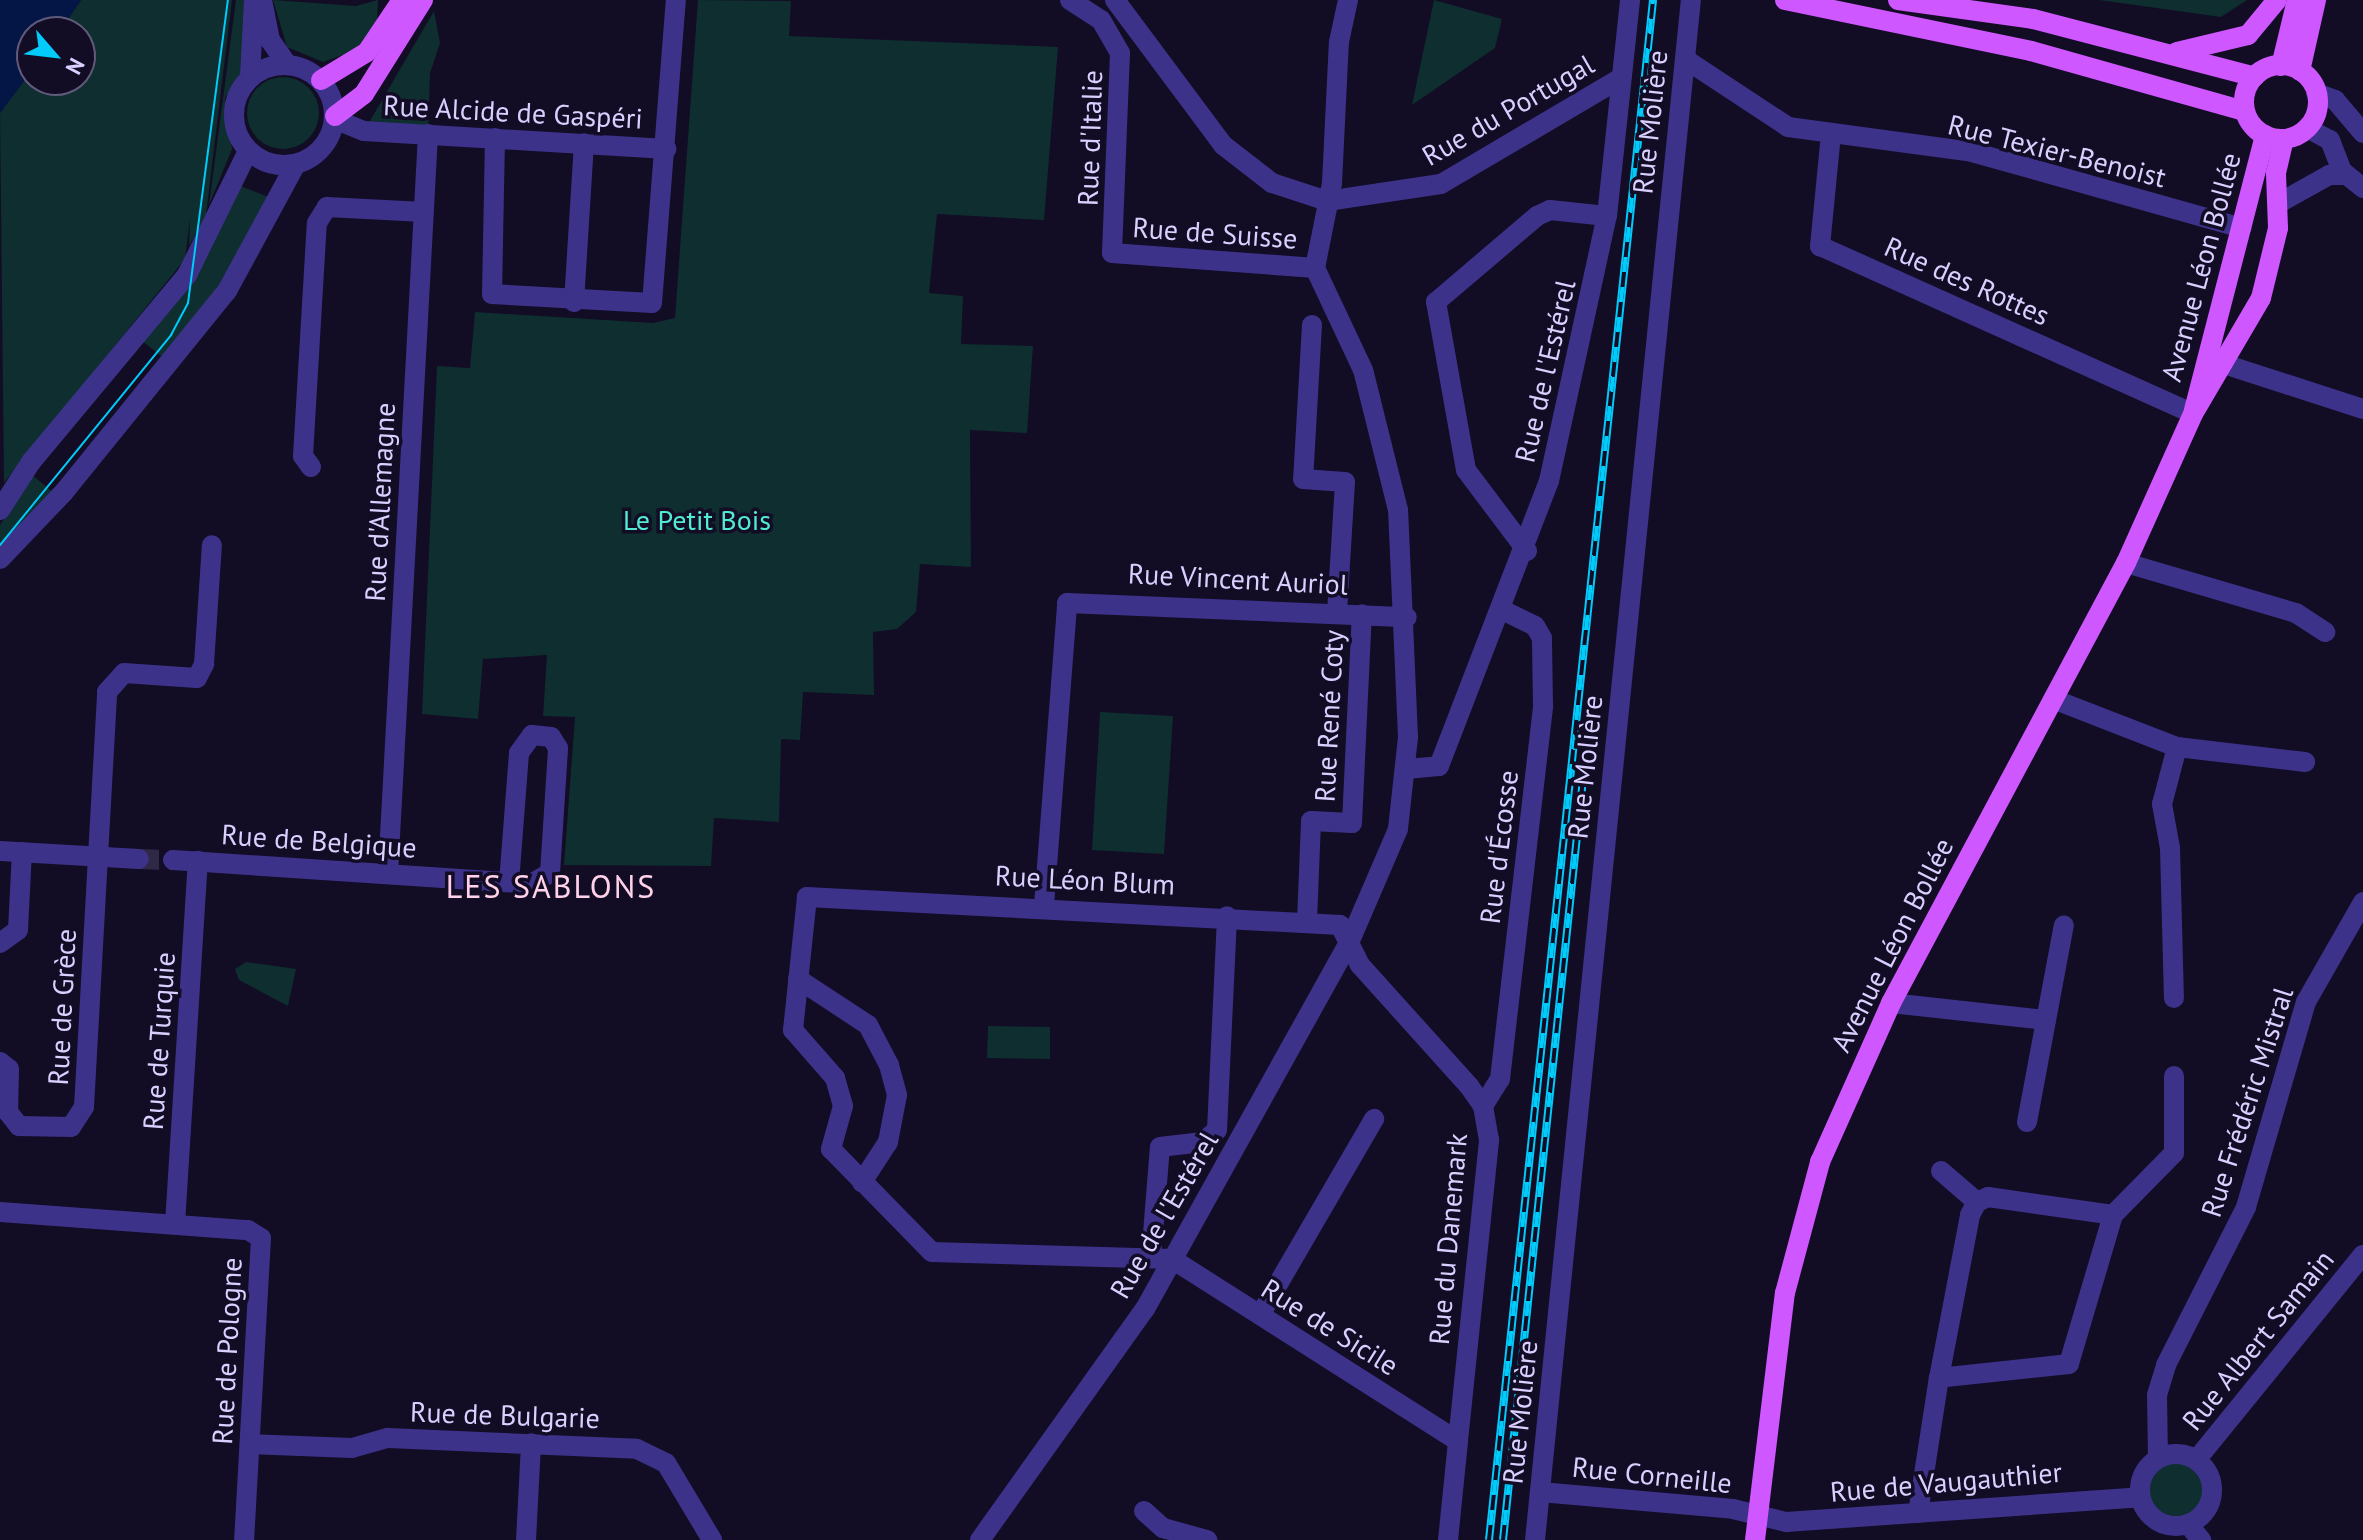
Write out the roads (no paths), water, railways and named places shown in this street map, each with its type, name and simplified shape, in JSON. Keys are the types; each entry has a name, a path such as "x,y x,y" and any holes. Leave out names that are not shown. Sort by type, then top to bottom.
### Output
{"main road":[{"path":"321,80 367,52 402,0"},
{"path":"335,118 364,94 423,0"},
{"path":"1785,0 2031,51 2245,111 2255,77"},
{"path":"1898,0 2033,19 2255,77 2291,69"},
{"path":"2167,53 2248,35 2277,0"},
{"path":"2291,69 2297,0"},
{"path":"2291,69 2316,0"},
{"path":"2291,69 2316,93 2307,128"},
{"name":"Avenue Léon Bollée","path":"2193,414 2227,365 2261,298 2279,203 2274,137 2245,111"},
{"name":"Avenue Léon Bollée","path":"2274,137 2307,128"},
{"name":"Avenue Léon Bollée","path":"1755,1540 1780,1325 1805,1207 1891,1003 2126,563 2193,414 2242,228 2274,137"}],"street":[{"path":"254,0 250,77 234,106 248,151 263,161 296,164"},
{"path":"0,559 64,492 227,291 296,164 326,143 335,118 321,80 287,64 270,40 262,0"},
{"path":"495,138 492,294 574,302 652,303 676,0"},
{"name":"Rue d'Italie","path":"1070,0 1101,20 1120,53 1112,253"},
{"path":"1315,268 1327,201 1348,0"},
{"name":"Rue de l'Estérel","path":"1407,759 1434,770 1450,739 1527,551 1568,414 1607,216 1630,0"},
{"name":"Rue Molière","path":"1535,1540 1691,0"},
{"path":"1117,1 1223,145 1272,183 1327,201"},
{"name":"Rue Texier-Benoist","path":"1685,59 1788,127 1972,152 2242,228"},
{"path":"250,77 287,64"},
{"name":"Rue du Portugal","path":"1327,201 1441,184 1621,78"},
{"path":"2316,93 2335,100 2363,133"},
{"name":"Rue Alcide de Gaspéri","path":"335,118 358,129 666,149"},
{"path":"2307,128 2330,140 2346,175 2363,188"},
{"name":"Rue Alcide de Gaspéri","path":"326,143 358,129"},
{"name":"Rue d'Allemagne","path":"388,873 428,134"},
{"name":"Rue des Rottes","path":"1831,134 1820,246 2193,414"},
{"path":"574,302 584,143"},
{"path":"0,510 187,275 248,151"},
{"path":"2279,203 2329,175 2346,175"},
{"path":"311,467 303,456 317,223 327,207 424,212"},
{"path":"1527,551 1466,470 1436,302 1537,216 1550,210 1607,216"},
{"name":"Rue de Suisse","path":"1112,253 1315,268"},
{"name":"Rue de l'Estérel","path":"980,1540 1093,1387 1172,1259 1371,902 1398,829 1407,759 1407,617 1385,445 1363,370 1315,268"},
{"path":"1312,325 1303,479 1345,482 1337,612"},
{"path":"2227,365 2363,409"},
{"path":"99,857 107,692 124,673 197,678 204,664 212,545"},
{"path":"2126,563 2296,613 2325,632"},
{"name":"Rue Vincent Auriol","path":"1044,905 1067,603 1407,617"},
{"name":"Rue d'Écosse","path":"1483,1106 1500,1079 1543,705 1542,638 1535,626 1504,611"},
{"name":"Rue René Coty","path":"1307,921 1311,821 1352,823 1362,614"},
{"path":"2053,699 2177,747 2305,762"},
{"name":"Rue de Belgique","path":"173,860 531,884 550,873 558,748 551,737 532,735 519,753 509,882"},
{"path":"2174,998 2170,848 2162,804 2177,747"},
{"path":"0,851 139,859"},
{"name":"Rue de Grèce","path":"0,943 18,930 22,852"},
{"name":"Rue de Grèce","path":"0,1062 9,1069 8,1112 19,1126 71,1127 84,1107 99,857"},
{"name":"Rue de Turquie","path":"175,1224 198,861"},
{"name":"Rue Léon Blum","path":"798,979 807,897 1044,905 1307,921 1340,925 1349,943"},
{"name":"Rue Frédéric Mistral","path":"2158,1458 2157,1395 2166,1365 2246,1207 2306,1002 2363,902"},
{"path":"1151,1258 1160,1147 1203,1142 1217,1130 1227,916"},
{"path":"2027,1122 2064,925"},
{"name":"Rue du Danemark","path":"1349,943 1483,1106 1489,1140 1448,1540"},
{"path":"862,1182 888,1142 897,1095 889,1065 868,1025 798,979 793,1030 835,1078 843,1106 831,1149 862,1182 932,1252 1172,1259"},
{"path":"1891,1003 2046,1020"},
{"path":"1939,1378 2069,1364 2113,1215 2174,1153 2174,1076"},
{"path":"1260,1315 1374,1119"},
{"path":"1941,1171 1977,1202"},
{"path":"1977,1202 1988,1197 2113,1215"},
{"path":"1918,1513 1939,1378 1977,1202"},
{"name":"Rue de Pologne","path":"0,1212 175,1224 261,1238 244,1540"},
{"name":"Rue Albert Samain","path":"2197,1459 2363,1255"},
{"name":"Rue de Sicile","path":"1172,1259 1458,1441"},
{"path":"526,1540 531,1443"},
{"name":"Rue de Bulgarie","path":"250,1444 531,1443 637,1449 676,1477 712,1540"},
{"path":"2176,1453 2197,1459 2212,1494 2194,1532 2160,1523 2140,1497 2143,1473 2158,1458 2176,1453"},
{"name":"Rue Corneille","path":"1540,1492 1758,1516"},
{"name":"Rue de Vaugauthier","path":"1758,1516 1786,1522 2140,1497"},
{"path":"1144,1511 1163,1528 1207,1540"}],"water":[{"path":"0,0 81,0 70,16 16,16 16,92 0,113"}],"tunnel":[{"path":"139,859 173,860"}],"tram line":[{"path":"0,545 171,335 188,303 228,0"}],"railway":[{"path":"1489,1540 1653,0"},
{"path":"1503,1540 1585,760"}],"district":[{"name":"LES SABLONS","path":"551,886"}],"park label":[{"name":"Le Petit Bois","path":"697,520"}]}
